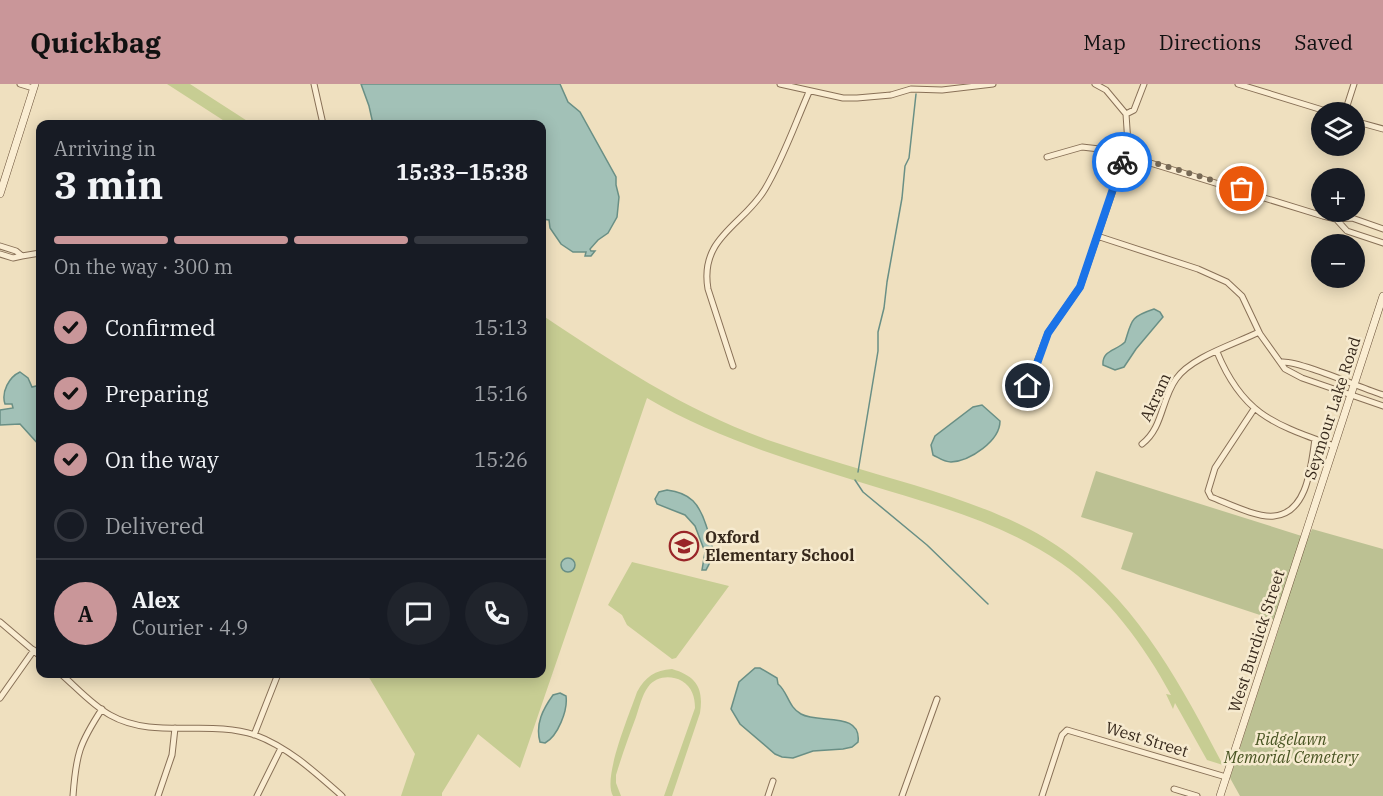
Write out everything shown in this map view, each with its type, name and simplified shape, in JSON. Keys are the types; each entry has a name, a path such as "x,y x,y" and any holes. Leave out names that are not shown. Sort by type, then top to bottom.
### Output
{"street":[{"path":"0,194 34,86 20,84"},
{"path":"314,84 322,120"},
{"path":"780,84 843,98 891,95 911,89 942,90 993,84"},
{"path":"1034,372 1048,333 1080,287 1128,144 1126,114 1106,90 1095,84"},
{"path":"1126,114 1134,110 1144,84"},
{"path":"1238,84 1311,106"},
{"path":"1348,102 1354,84"},
{"path":"733,366 708,289 706,280 709,260 714,246 724,232 747,213 764,191 809,92"},
{"path":"1365,124 1383,129"},
{"path":"1047,157 1082,147 1096,147 1311,211"},
{"path":"1339,222 1347,231 1383,243"},
{"path":"1363,222 1383,229"},
{"path":"1097,236 1198,269 1227,282 1242,296 1259,332 1285,369 1302,378 1383,406"},
{"path":"0,246 16,251 22,256"},
{"path":"0,254 13,258 36,254"},
{"name":"Seymour Lake Road","path":"1307,528 1383,296"},
{"name":"Akram","path":"1142,444 1154,432 1174,381 1182,371 1259,332"},
{"path":"1217,352 1238,391 1254,409 1268,418 1334,446"},
{"path":"1282,362 1295,364 1383,395"},
{"path":"1254,409 1215,468 1209,486 1210,496 1256,513 1274,516 1287,511 1297,504 1306,485 1315,439"},
{"name":"West Burdick Street","path":"1220,796 1307,528"},
{"path":"0,622 34,650 0,698"},
{"path":"66,678 111,716 140,726 221,730 254,735 281,748 342,796"},
{"path":"254,735 276,678"},
{"path":"902,796 937,699"},
{"path":"73,796 76,757 102,709"},
{"path":"158,796 172,756 175,728"},
{"name":"West Street","path":"1042,796 1062,735 1066,731 1073,730 1226,777"},
{"path":"257,796 281,748"},
{"path":"768,796 773,781"},
{"path":"1174,789 1197,796"}],"green space":[{"path":"167,84 190,84 246,120 223,120"},
{"path":"546,318 653,386 710,416 771,441 975,505 1015,522 1052,543 1096,577 1139,625 1176,679 1223,765 1207,760 1175,703 1173,709 1166,694 1171,695 1149,658 1109,606 1078,576 1041,550 1000,529 956,512 796,462 735,440 676,414 647,398 520,768 478,734 442,796 401,796 415,754 369,678 546,678"},
{"name":"Ridgelawn Memorial Cemetery","path":"1096,471 1308,538 1312,529 1383,549 1383,796 1240,796 1230,778 1281,622 1121,569 1133,533 1081,517"},
{"path":"632,562 729,586 676,658 672,659 627,625 622,615 608,605"},
{"path":"672,669 692,679 699,690 701,704 672,796 664,796 695,708 691,689 682,681 669,677 651,683 644,694 616,775 616,783 621,796 613,796 611,775 614,761 637,692 651,675"}],"water":[{"path":"361,84 560,84 568,102 580,112 616,177 619,197 617,217 608,233 590,249 595,251 591,256 585,256 586,252 573,252 561,244 550,228 549,220 546,220 546,120 372,120"},
{"path":"1154,309 1163,317 1124,367 1115,370 1103,365 1105,356 1125,342 1133,320 1140,314"},
{"path":"20,372 28,378 32,387 36,386 36,442 20,424 0,425 0,410 13,408 12,404 5,404 4,399 5,390 12,377"},
{"path":"982,405 1000,421 999,428 990,442 975,454 959,461 946,461 933,455 931,445 935,436 973,407"},
{"path":"667,490 688,497 700,511 712,548 706,570 702,570 705,552 695,526 685,515 657,504 655,499 659,492"},
{"path":"565,558 571,558 575,565 571,572 565,572 561,568 561,562"},
{"path":"755,668 760,668 777,678 778,684 791,704 801,714 846,722 857,732 858,742 852,747 813,751 793,758 775,754 740,724 731,709 739,682"},
{"path":"560,693 566,696 561,722 550,740 545,743 540,742 539,723 543,711 553,695"}],"waterway":[{"path":"858,472 878,351 878,332 902,198 905,166 909,158 916,94"},
{"path":"855,480 863,492 927,545 988,604"}],"way so far":[{"path":"1122,162 1125,154 1242,189"}],"place":[{"name":"Oxford Elementary School","path":"684,546"}],"route":[{"path":"1028,386 1025,379 1030,372 1034,372 1048,333 1080,287 1122,162"}]}
